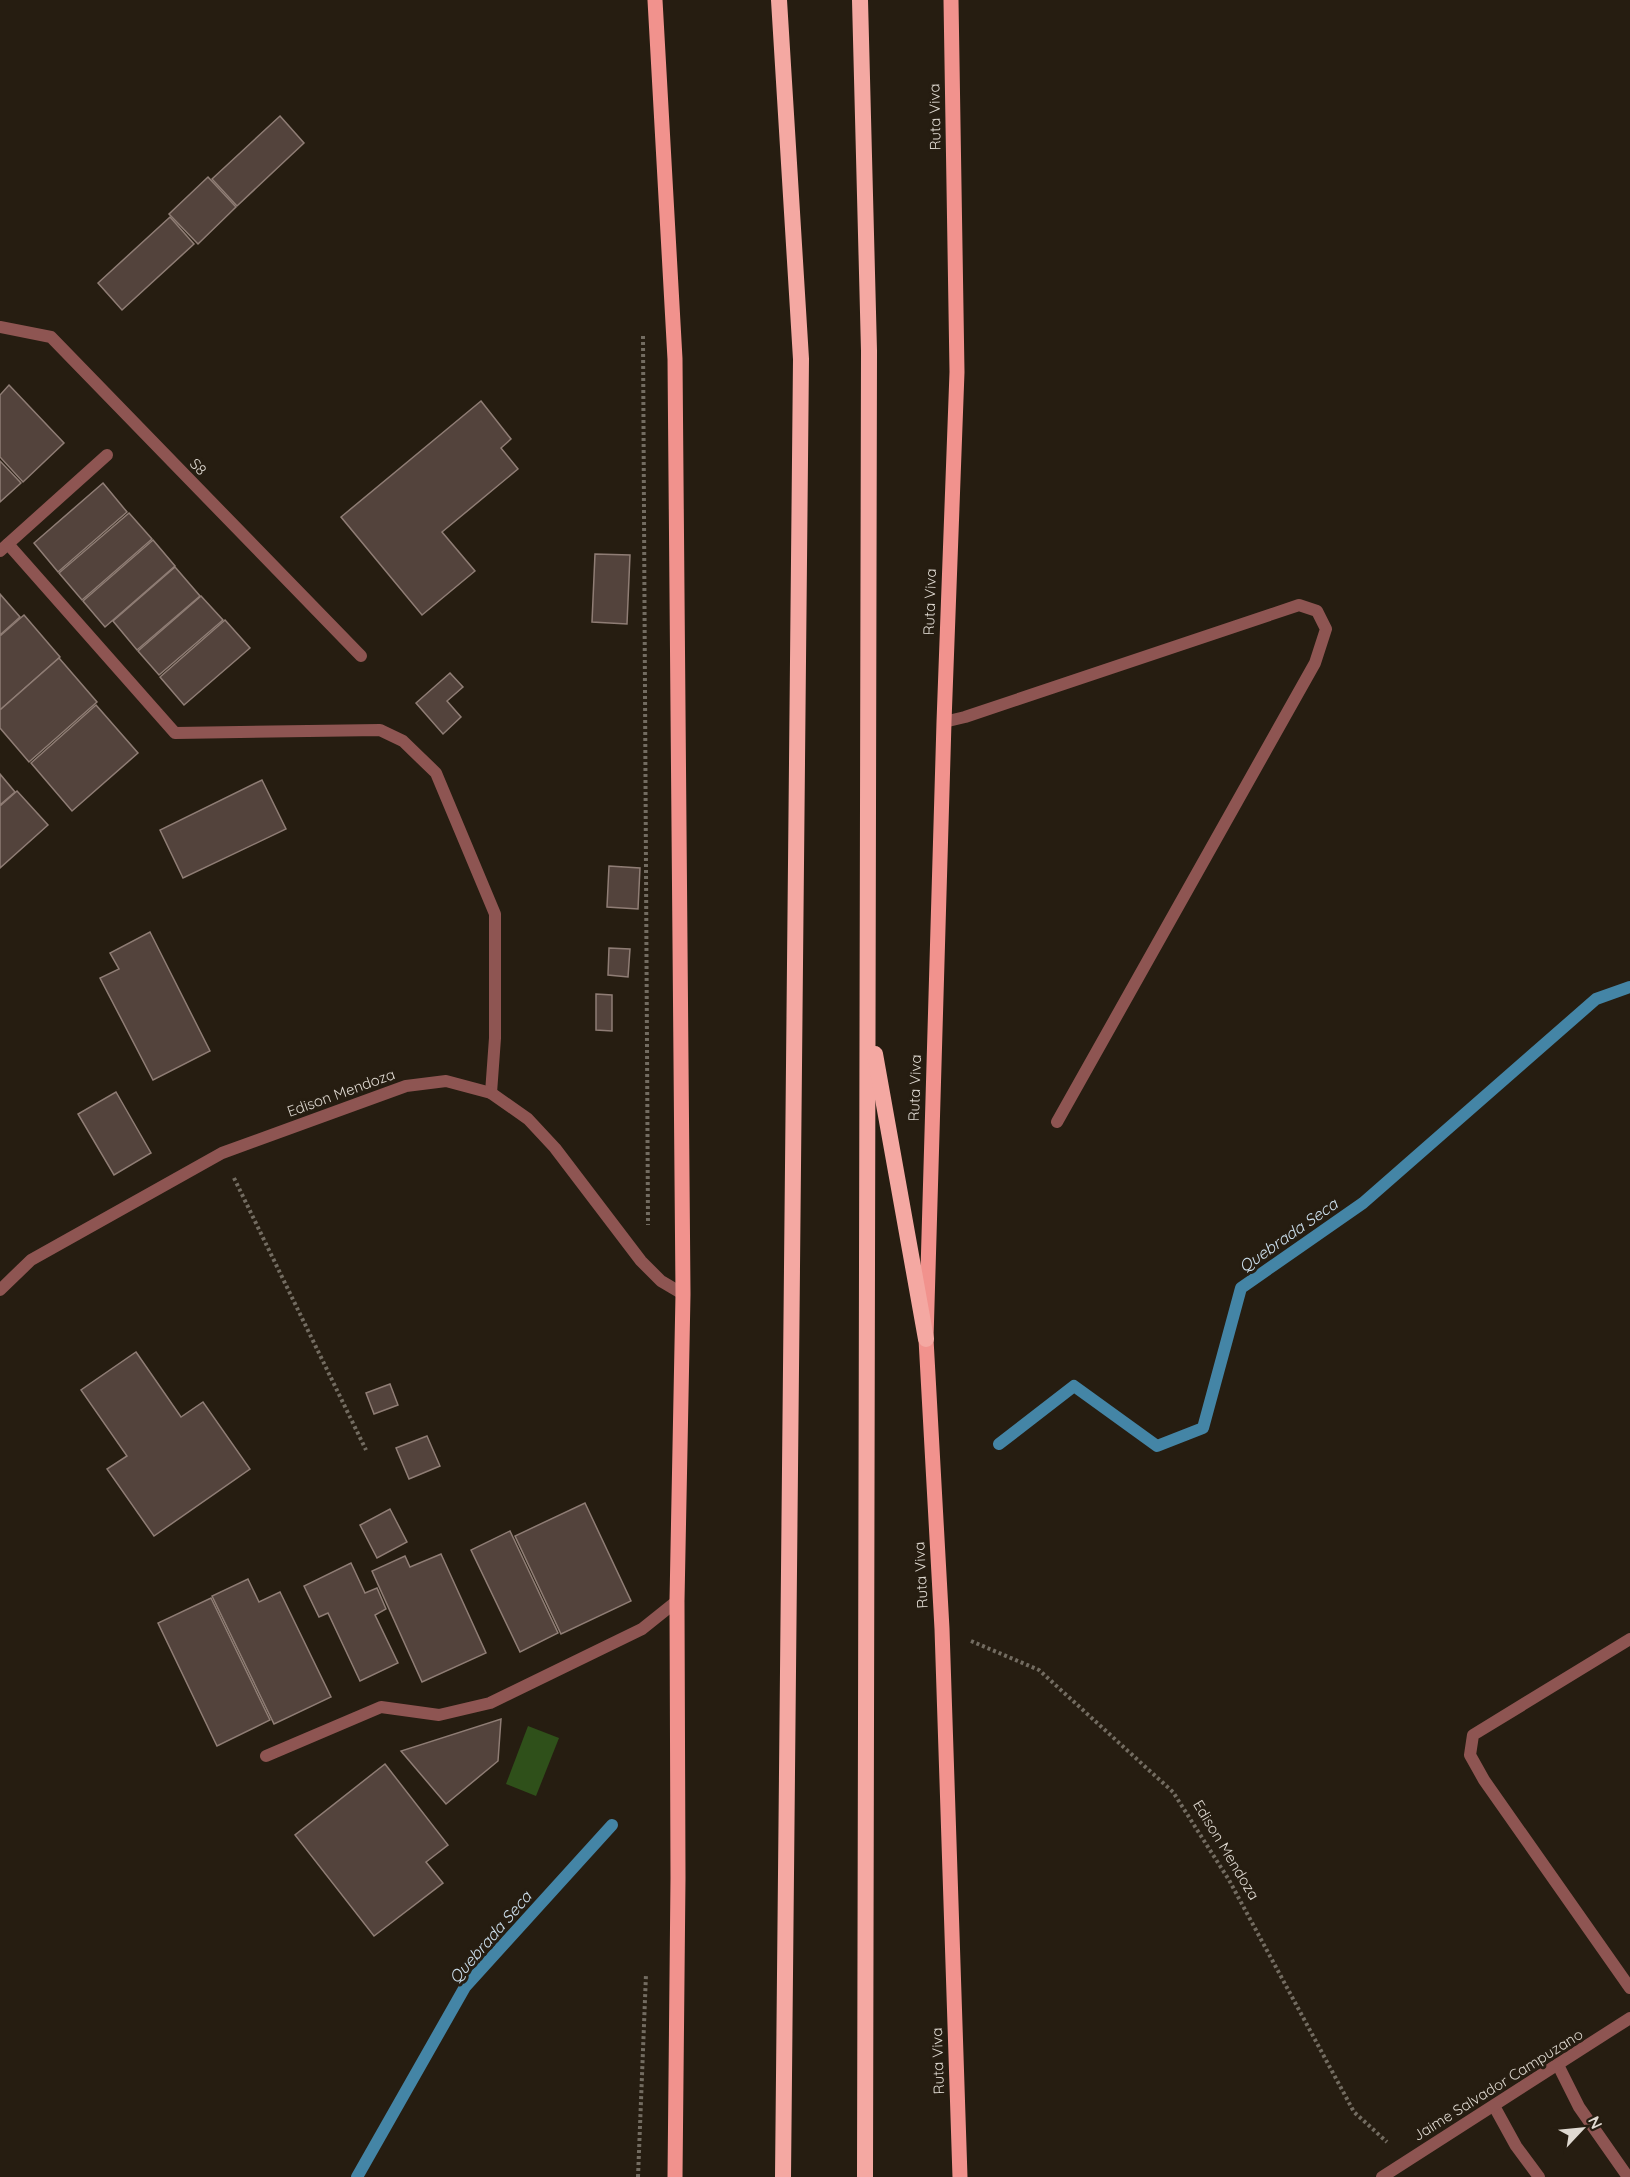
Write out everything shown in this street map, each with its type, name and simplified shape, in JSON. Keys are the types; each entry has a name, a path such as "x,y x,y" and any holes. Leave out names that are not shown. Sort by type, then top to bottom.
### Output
{"highway":[{"path":"779,0 801,359 783,2177"},
{"path":"860,0 868,351 865,2177"},
{"path":"868,1011 926,1339"}],"main road":[{"path":"656,0 675,359 683,1294 677,1601 678,1878 675,2177"},
{"name":"Ruta Viva","path":"951,0 957,372 926,1339 942,1629 960,2177"}],"street":[{"name":"S8","path":"0,327 51,337 361,656"},
{"path":"107,456 4,548 175,733 380,730 403,741 435,773 495,914 495,1038 491,1093"},
{"path":"944,723 1299,605 1317,611 1326,629 1315,663 1057,1122"},
{"name":"Edison Mendoza","path":"0,1290 31,1260 222,1154 406,1086 446,1082 491,1093 528,1119 555,1148 649,1269 661,1281 683,1294"},
{"path":"266,1756 381,1707 439,1715 490,1703 642,1629 677,1601"},
{"path":"1630,1639 1473,1735 1470,1755 1484,1780 1630,1988"},
{"name":"Jaime Salvador Campuzano","path":"1382,2177 1630,2018"},
{"path":"1558,2065 1579,2107 1628,2177"},
{"path":"1494,2106 1516,2146 1539,2177"}],"path":[{"path":"642,333 649,1269"},
{"path":"222,1154 366,1450"},
{"name":"Edison Mendoza","path":"942,1629 1039,1670 1173,1792 1229,1880 1354,2112 1408,2161"},
{"path":"638,2177 646,1963"}],"green space":[{"path":"528,1726 559,1738 536,1796 506,1784"}],"building":[{"path":"280,116 304,143 237,206 212,179"},
{"path":"208,177 236,207 198,244 169,214"},
{"path":"170,217 194,244 122,310 98,283"},
{"path":"9,385 64,443 23,482 0,457 0,395"},
{"path":"481,401 511,439 501,448 518,469 442,532 475,571 422,615 341,517"},
{"path":"0,461 21,483 0,502"},
{"path":"103,483 127,512 58,572 34,543"},
{"path":"129,513 152,539 82,600 59,573"},
{"path":"153,540 175,566 105,627 83,601"},
{"path":"595,554 630,555 627,624 592,622"},
{"path":"175,567 200,596 137,650 113,621"},
{"path":"0,594 20,617 0,635"},
{"path":"201,596 223,620 159,675 138,651"},
{"path":"24,615 60,657 0,710 0,636"},
{"path":"225,620 250,648 184,705 160,677"},
{"path":"59,658 97,702 29,762 0,728 0,710"},
{"path":"450,673 463,687 447,701 461,717 443,734 416,703"},
{"path":"96,705 138,753 72,811 31,763"},
{"path":"0,774 15,792 0,805"},
{"path":"262,780 286,829 183,878 160,830"},
{"path":"17,791 48,825 0,868 0,806"},
{"path":"609,866 640,868 638,909 607,907"},
{"path":"150,932 210,1051 153,1080 100,978 119,969 110,953"},
{"path":"609,948 630,949 628,977 608,975"},
{"path":"596,994 612,995 612,1031 596,1030"},
{"path":"116,1092 151,1153 114,1175 78,1114"},
{"path":"136,1352 181,1417 203,1402 250,1469 154,1536 107,1469 127,1456 81,1390"},
{"path":"390,1384 398,1405 374,1414 366,1393"},
{"path":"427,1436 440,1466 409,1479 396,1448"},
{"path":"585,1503 631,1601 561,1634 515,1536"},
{"path":"390,1509 407,1542 377,1558 360,1525"},
{"path":"510,1531 558,1633 520,1652 471,1550"},
{"path":"441,1554 486,1653 422,1682 372,1571 405,1556 410,1567"},
{"path":"351,1563 365,1593 377,1588 386,1609 375,1615 398,1663 360,1681 328,1613 319,1617 304,1586"},
{"path":"248,1579 259,1602 280,1592 331,1697 274,1724 212,1596"},
{"path":"211,1598 270,1720 217,1746 158,1623"},
{"path":"501,1719 498,1761 446,1804 401,1751"},
{"path":"385,1764 448,1845 426,1862 443,1883 374,1936 295,1835"}],"waterway":[{"name":"Quebrada Seca","path":"999,1444 1074,1386 1157,1446 1203,1428 1241,1288 1363,1203 1596,999 1630,987"},
{"name":"Quebrada Seca","path":"357,2177 465,1987 612,1825"}]}
